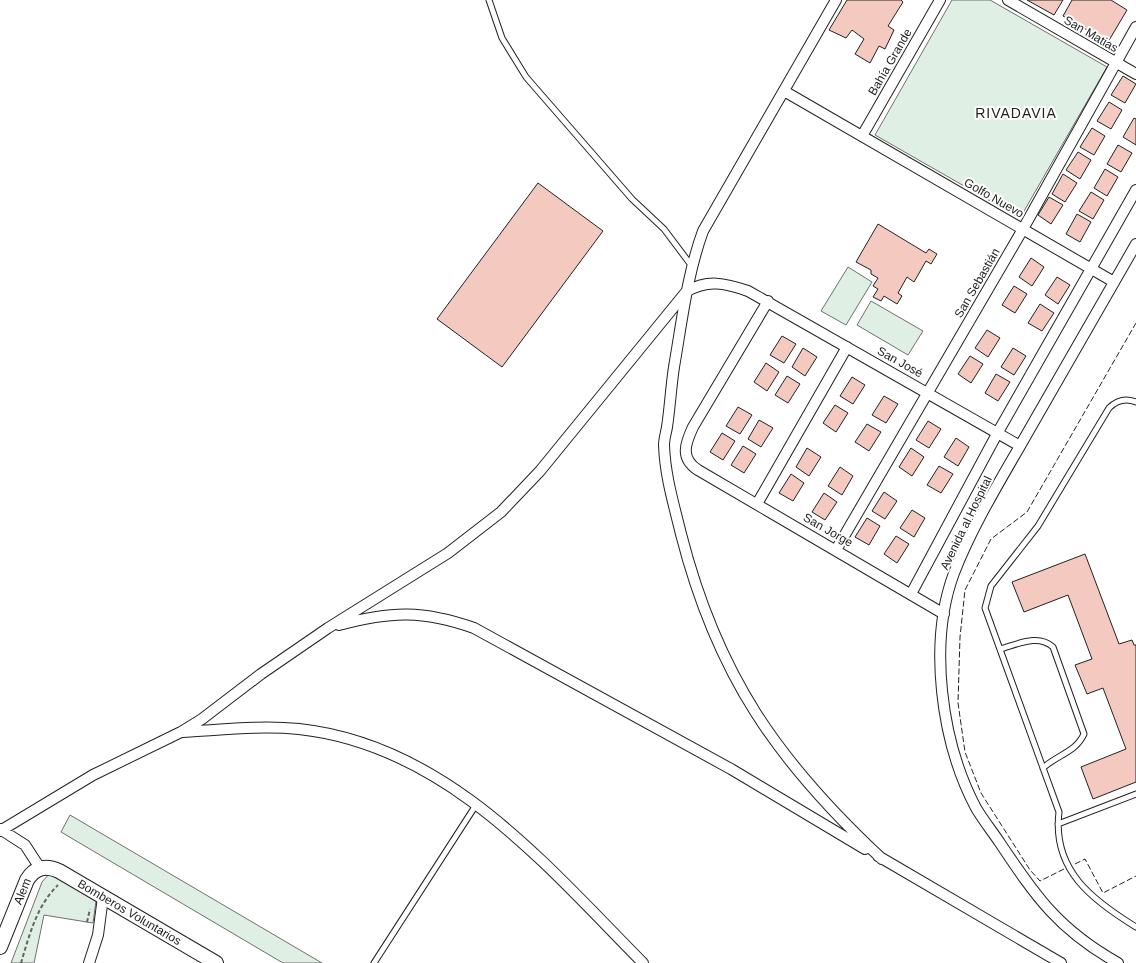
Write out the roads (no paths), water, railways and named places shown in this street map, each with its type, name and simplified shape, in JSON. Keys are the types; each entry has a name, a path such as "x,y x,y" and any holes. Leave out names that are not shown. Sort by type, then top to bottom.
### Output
{"main road":[{"name":"Bomberos Voluntarios","path":"40,868 56,869 197,958 216,963"},
{"name":"Alem","path":"0,947 27,880 40,868"}],"street":[{"path":"836,0 703,231 691,265 686,292 664,444 668,479 691,575 721,652 757,717 786,760 838,818 882,859"},
{"name":"Bahía Grande","path":"862,136 940,0"},
{"name":"San Matias","path":"1008,0 1136,74"},
{"name":"San Sebastián","path":"836,550 1136,28"},
{"name":"Golfo Nuevo","path":"784,91 1114,282"},
{"path":"911,594 998,432 1136,190"},
{"name":"Avenida al Hospital","path":"1118,963 1073,933 1050,913 1036,896 976,808 960,767 944,706 940,661 944,614 962,552 1020,446 1136,244"},
{"name":"San José","path":"686,292 698,285 713,282 729,284 768,301 1020,446"},
{"path":"40,868 25,844 0,830 94,774 180,732 328,628 448,553 501,512 540,471 686,292"},
{"name":"San Jorge","path":"768,301 688,440 685,448 686,458 698,470 944,614"},
{"path":"757,504 847,347"},
{"path":"328,628 398,613 423,614 450,619 474,628 731,769 1061,963"},
{"path":"180,732 274,728 306,730 358,740 409,761 440,778 477,805 538,858 643,963"},
{"path":"89,963 98,935 103,897"}],"lane":[{"path":"489,0 502,38 526,77 632,199 664,229 691,265"},
{"path":"1136,402 1128,400 1119,401 1110,408 1038,526 990,586 985,608 1059,812 1058,838 1075,878 1087,893 1136,927"},
{"path":"1000,649 1037,639 1052,647 1062,673 1084,734 1077,747 1054,758 1043,768"},
{"path":"1058,824 1136,794"},
{"path":"374,963 477,805"}],"district":[{"name":"RIVADAVIA","path":"1016,113"}]}
